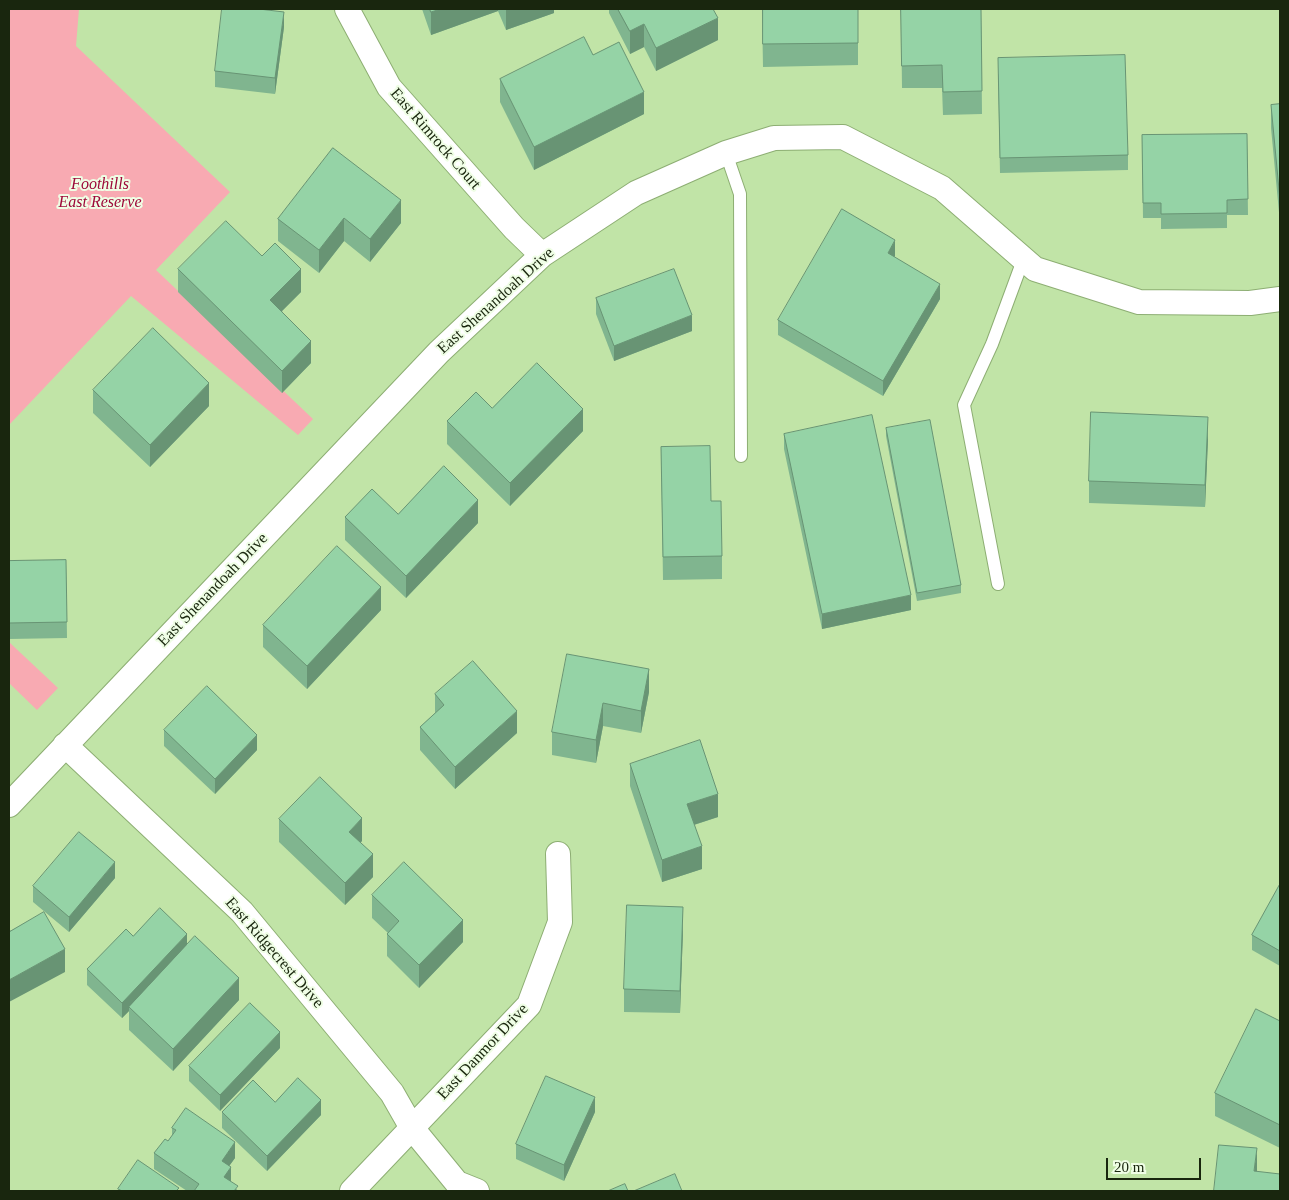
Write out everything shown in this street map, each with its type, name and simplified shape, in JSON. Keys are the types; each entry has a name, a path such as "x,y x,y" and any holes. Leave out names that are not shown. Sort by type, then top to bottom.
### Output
{"street":[{"name":"East Rimrock Court","path":"347,9 389,87 514,228 542,255"},
{"name":"East Shenandoah Drive","path":"9,804 439,352 542,255 636,193 726,153 774,138 843,137 942,188 1035,269 1139,302 1250,304 1280,299"},
{"name":"East Ridgecrest Drive","path":"65,745 242,912 392,1094 412,1128 463,1189"},
{"name":"East Danmor Drive","path":"352,1191 529,1005 560,922 558,854"}],"lane":[{"path":"726,153 740,194 741,456"},
{"path":"998,584 964,405 992,344 1023,260"}],"green space":[{"name":"Foothills East Reserve","path":"9,9 79,9 76,46 230,192 156,270 313,419 298,435 131,296 9,425"},
{"path":"9,642 58,688 37,710 9,683"}],"building":[{"path":"222,9 259,9 284,12 275,78 215,71"},
{"path":"430,9 441,9 431,12"},
{"path":"618,9 713,9 718,18 656,48 644,24 630,31"},
{"path":"763,9 858,9 858,43 763,44"},
{"path":"901,9 981,9 982,91 943,92 942,65 902,66"},
{"path":"584,37 593,55 619,42 644,92 534,147 500,79"},
{"path":"1125,55 1128,155 1000,158 998,58"},
{"path":"1280,104 1280,200 1271,105"},
{"path":"1247,134 1248,199 1227,200 1227,213 1161,214 1161,203 1143,203 1142,135"},
{"path":"333,148 401,200 370,239 344,218 319,250 278,219"},
{"path":"842,209 895,240 888,253 940,284 883,381 778,320"},
{"path":"226,221 262,256 275,243 301,269 270,300 311,341 282,371 178,269"},
{"path":"674,269 692,315 614,346 596,298"},
{"path":"153,328 209,383 150,445 93,390"},
{"path":"537,363 583,409 510,483 447,421 476,392 492,408"},
{"path":"1091,412 1208,417 1205,485 1089,481"},
{"path":"872,415 911,595 822,614 784,434"},
{"path":"930,420 961,585 917,593 886,428"},
{"path":"710,446 711,501 721,501 722,556 663,557 661,447"},
{"path":"444,466 478,500 406,576 345,517 372,489 398,514"},
{"path":"337,546 381,587 307,666 263,625"},
{"path":"66,560 67,622 9,623 9,561"},
{"path":"567,654 649,669 641,711 603,703 596,740 552,732"},
{"path":"473,661 517,711 455,767 420,727 444,705 435,694"},
{"path":"207,686 257,735 215,779 164,730"},
{"path":"700,740 718,794 687,804 702,846 662,860 630,764"},
{"path":"320,777 362,818 349,832 373,854 345,883 279,819"},
{"path":"79,832 115,862 69,917 33,886"},
{"path":"404,862 463,920 419,965 387,934 399,921 372,895"},
{"path":"1280,884 1280,951 1252,935"},
{"path":"627,905 683,907 680,991 624,989"},
{"path":"160,908 187,934 122,1003 87,969 126,929 133,936"},
{"path":"44,912 65,949 9,980 9,928 10,931"},
{"path":"195,936 239,978 173,1049 129,1007"},
{"path":"250,1003 280,1032 220,1095 189,1066"},
{"path":"1256,1009 1280,1021 1280,1125 1215,1093"},
{"path":"546,1076 595,1097 564,1165 516,1144"},
{"path":"298,1078 321,1100 267,1156 222,1112 253,1080 275,1102"},
{"path":"186,1108 235,1142 222,1161 231,1167 224,1177 238,1186 234,1191 194,1191 199,1184 154,1153 165,1139 168,1141 176,1130 172,1128"},
{"path":"1219,1145 1257,1148 1254,1171 1280,1174 1280,1191 1214,1191"},
{"path":"138,1160 179,1188 176,1191 122,1191 118,1189"},
{"path":"675,1174 682,1191 634,1191"},
{"path":"625,1184 628,1191 608,1191"}]}
